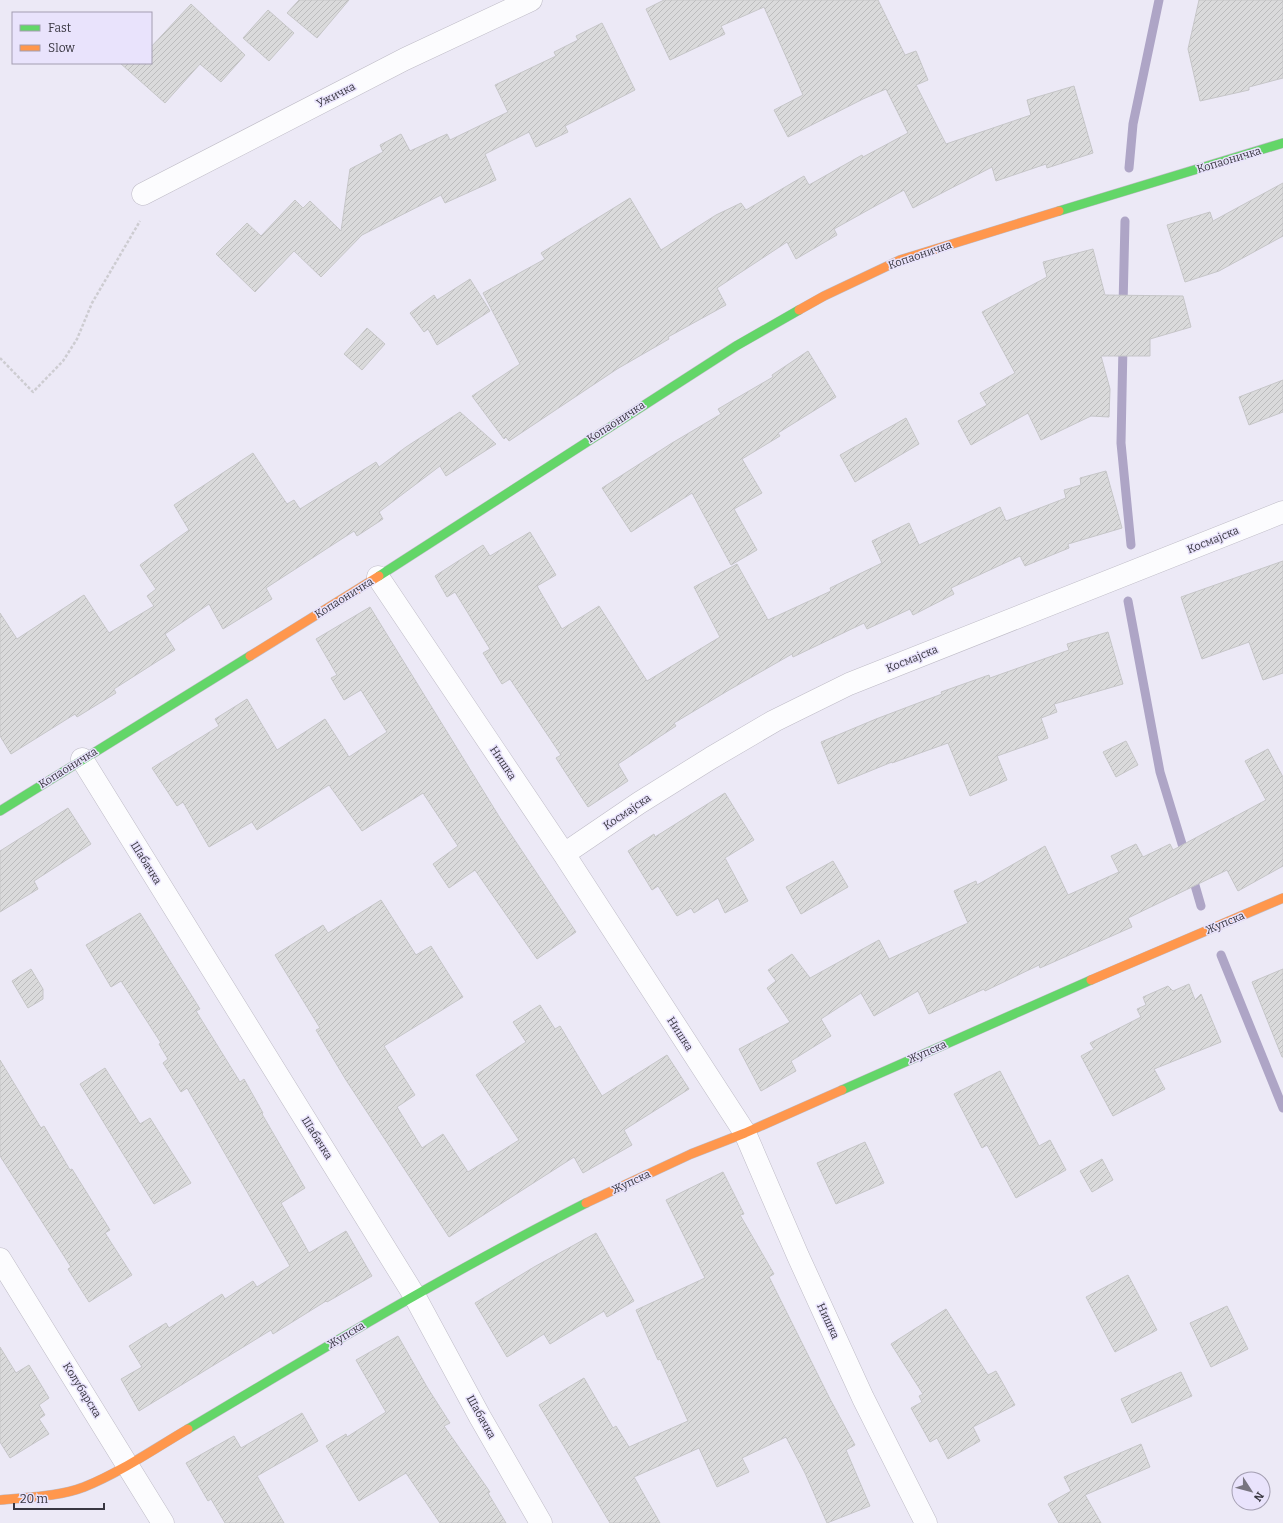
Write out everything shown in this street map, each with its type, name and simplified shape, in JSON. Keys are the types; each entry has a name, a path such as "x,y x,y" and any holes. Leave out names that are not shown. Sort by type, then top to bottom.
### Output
{"street":[{"name":"Ужичка","path":"143,194 405,59 531,0"},
{"name":"Копаоничка","path":"0,811 378,577 736,346 824,296 900,260 1283,143"},
{"name":"Космајска","path":"564,854 639,803 711,758 774,721 849,684 1283,512"},
{"name":"Нишка","path":"378,577 564,854 745,1133 798,1256 860,1391 926,1523"},
{"name":"Шабачка","path":"82,759 414,1294 480,1417 540,1523"},
{"name":"Жупска","path":"0,1500 56,1494 83,1487 108,1476 414,1294 510,1240 691,1154 745,1133 1050,997 1283,898"},
{"name":"Колубарска","path":"0,1258 163,1523"}],"path":[{"path":"0,358 33,392 63,361 77,339 92,303 139,224 143,194"}],"building":[{"path":"299,0 349,0 317,38 287,13"},
{"path":"664,0 878,0 905,55 916,51 928,80 916,85 946,144 1031,115 1027,100 1074,86 1093,153 1047,168 1046,164 996,181 992,167 913,208 904,190 834,229 837,235 796,259 787,242 717,288 726,305 668,337 669,339 617,369 509,441 506,437 504,439 472,396 520,364 483,293 545,259 541,253 630,198 661,250 716,215 741,203 746,210 804,176 809,185 862,155 863,157 908,133 886,89 788,137 774,110 803,95 764,7 721,26 725,34 670,60 646,9"},
{"path":"1199,0 1283,0 1283,78 1249,87 1249,90 1200,101 1188,49"},
{"path":"191,4 245,55 221,82 200,64 165,103 121,64 152,64 152,46"},
{"path":"268,10 294,33 269,61 243,38"},
{"path":"602,23 635,90 565,126 568,132 536,147 529,132 485,154 496,180 445,203 441,195 362,235 321,277 294,251 255,292 216,254 247,223 261,236 295,200 303,208 310,201 341,231 350,169 383,152 380,145 401,134 410,151 447,134 450,140 508,112 495,85 556,56 554,52 578,40 576,36"},
{"path":"1283,183 1283,236 1219,271 1185,282 1167,225 1210,212 1213,221"},
{"path":"1093,249 1105,295 1183,296 1191,327 1150,339 1150,356 1101,356 1110,389 1109,417 1091,416 1041,440 1028,413 971,445 958,421 987,405 980,393 1015,373 982,312 1047,277 1043,262"},
{"path":"470,279 490,311 437,345 428,329 424,332 410,313 434,295 437,300"},
{"path":"367,328 385,344 362,370 344,354"},
{"path":"808,351 836,397 778,433 780,436 742,459 762,493 734,509 757,550 731,565 692,493 631,532 602,488 672,443 721,414 718,409 773,377 772,375"},
{"path":"1283,380 1283,412 1249,425 1239,397"},
{"path":"460,412 496,444 446,476 440,466 379,512 383,519 357,536 354,531 266,588 272,599 223,629 209,604 165,634 175,650 114,689 116,693 77,717 75,714 11,754 0,736 0,613 17,639 84,595 109,633 154,606 147,596 156,589 140,565 189,530 174,505 253,453 287,504 294,500 300,509 376,462 379,467 406,447"},
{"path":"906,418 919,444 855,482 840,455"},
{"path":"1106,471 1122,528 1068,544 1069,548 1025,566 1020,556 951,588 954,594 913,615 910,609 867,629 864,623 793,657 792,654 674,723 676,726 618,764 628,781 588,807 556,758 561,755 510,679 502,684 483,653 490,649 455,592 447,597 435,576 483,545 490,556 530,532 556,575 537,586 562,629 599,606 647,681 720,637 694,587 737,564 768,620 831,591 830,588 882,563 872,541 909,523 919,545 1000,507 1006,521 1066,498 1064,490 1081,485 1080,478"},
{"path":"1283,561 1283,673 1263,680 1249,642 1202,659 1181,597"},
{"path":"370,607 500,818 576,932 537,959 475,870 449,888 433,864 458,846 423,793 362,831 329,785 257,830 252,822 209,847 183,802 177,806 152,768 219,726 215,719 247,699 277,750 325,719 349,757 387,732 361,690 344,700 331,678 337,675 316,639"},
{"path":"1108,632 1123,684 1054,704 1057,712 1041,718 1048,738 997,756 1007,780 970,796 948,743 892,762 838,784 821,742 942,694 941,692 989,675 990,678 1069,650 1067,644"},
{"path":"1126,741 1138,765 1116,777 1103,752"},
{"path":"1268,749 1283,777 1283,866 1238,891 1227,870 1128,918 1132,927 1040,968 1039,965 985,991 984,989 929,1014 918,991 874,1016 861,993 821,1019 831,1036 791,1061 796,1071 761,1091 739,1049 790,1022 767,988 776,981 768,970 792,954 810,978 879,940 889,959 968,923 954,891 976,881 977,885 1045,846 1068,895 1119,872 1111,856 1136,844 1143,857 1170,844 1173,850 1266,800 1245,761"},
{"path":"725,793 754,840 725,858 748,901 725,913 718,898 694,913 691,908 677,916 658,886 652,890 628,851 654,834 655,837"},
{"path":"68,808 91,844 34,881 38,889 0,912 0,851"},
{"path":"833,861 848,887 801,914 786,887"},
{"path":"381,900 416,955 431,946 463,997 384,1046 415,1095 397,1107 422,1148 443,1134 468,1172 519,1140 476,1075 526,1042 513,1022 540,1005 555,1029 560,1026 602,1096 667,1055 689,1089 624,1130 632,1145 583,1173 574,1157 449,1237 346,1080 316,1030 320,1028 275,955 323,925 328,933"},
{"path":"140,913 200,1009 196,1011 240,1082 244,1079 263,1113 262,1114 305,1188 281,1203 309,1253 346,1231 372,1276 327,1302 326,1301 273,1334 271,1330 139,1411 121,1379 142,1367 129,1346 166,1323 169,1328 222,1294 225,1299 253,1281 257,1287 290,1266 187,1088 181,1092 163,1063 168,1059 159,1044 161,1043 121,981 111,987 86,945"},
{"path":"31,969 43,989 43,999 28,1008 12,981"},
{"path":"1283,969 1283,1057 1282,1057 1252,982"},
{"path":"1189,984 1195,1000 1201,994 1221,1042 1154,1069 1165,1089 1113,1116 1081,1056 1094,1049 1090,1043 1141,1017 1137,1009 1146,1005 1143,997 1168,986 1173,991"},
{"path":"0,1060 41,1128 44,1126 70,1170 72,1169 110,1230 105,1233 132,1275 89,1302 68,1269 71,1267 0,1156"},
{"path":"105,1068 140,1124 150,1118 191,1183 154,1204 80,1084"},
{"path":"1000,1071 1039,1146 1050,1140 1066,1170 1016,1198 987,1145 982,1148 954,1094"},
{"path":"865,1142 884,1183 836,1204 817,1163"},
{"path":"1102,1159 1113,1180 1092,1192 1080,1171"},
{"path":"723,1172 744,1214 740,1215 774,1274 769,1277 830,1399 855,1445 846,1450 870,1506 827,1523 805,1473 786,1437 742,1458 749,1472 717,1487 699,1448 634,1477 660,1523 610,1523 539,1405 584,1378 613,1428 616,1426 629,1447 688,1421 660,1359 658,1360 636,1310 705,1278 666,1200"},
{"path":"596,1233 634,1301 607,1317 604,1311 550,1344 544,1334 507,1357 475,1303 534,1267"},
{"path":"1128,1275 1157,1330 1115,1352 1086,1297"},
{"path":"1227,1306 1248,1349 1211,1367 1190,1323"},
{"path":"946,1309 988,1375 996,1371 1015,1405 973,1427 980,1441 948,1459 937,1438 930,1442 911,1408 922,1402 919,1396 923,1394 891,1344"},
{"path":"398,1336 427,1387 450,1423 444,1426 490,1492 488,1493 506,1523 440,1523 406,1473 359,1501 326,1446 346,1434 347,1437 386,1412 356,1360"},
{"path":"0,1347 16,1373 29,1365 49,1398 39,1405 45,1415 39,1419 49,1434 10,1458 0,1442"},
{"path":"1181,1372 1192,1396 1132,1423 1121,1399"},
{"path":"302,1413 318,1441 257,1476 284,1523 225,1523 211,1499 208,1501 186,1463 234,1436 241,1448"},
{"path":"1141,1444 1150,1467 1085,1495 1101,1523 1059,1523 1048,1504 1071,1491 1064,1477"}],"waterway":[{"path":"1129,168 1133,124 1159,0"},
{"path":"1123,306 1125,221"},
{"path":"1123,345 1121,443 1131,545"},
{"path":"1128,601 1160,772 1186,857"},
{"path":"1192,875 1201,906"},
{"path":"1221,955 1283,1108"}],"traffic: fast":[{"path":"1059,211 1283,143"},
{"path":"379,576 736,346 799,310"},
{"path":"0,811 250,656"},
{"path":"842,1090 1091,980"},
{"path":"188,1429 435,1284 586,1203"}],"traffic: slow":[{"path":"799,310 824,296 900,260 1059,211"},
{"path":"250,656 379,576"},
{"path":"1091,980 1283,898"},
{"path":"586,1203 691,1154 745,1133 842,1090"},
{"path":"0,1500 53,1495 84,1487 124,1467 188,1429"}]}
